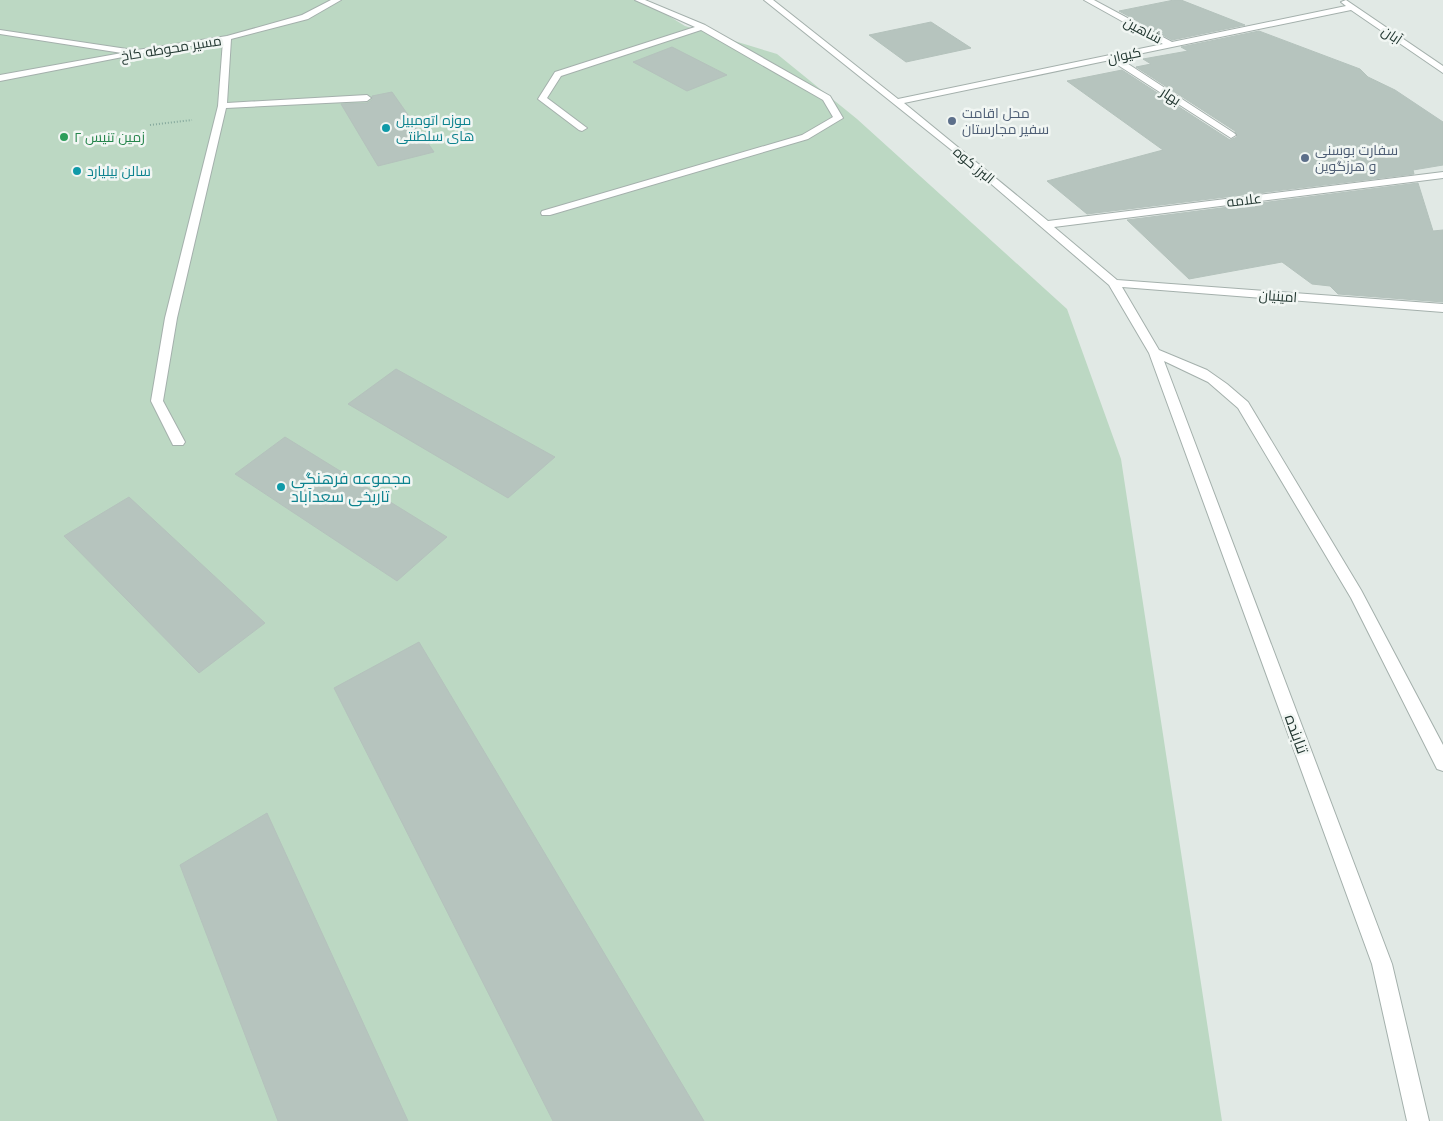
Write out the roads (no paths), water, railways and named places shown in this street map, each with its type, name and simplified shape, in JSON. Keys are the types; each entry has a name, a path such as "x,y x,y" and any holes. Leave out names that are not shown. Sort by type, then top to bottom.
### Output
{"street":[{"name":"مسیر محوطه کاخ","path":"0,78 138,52 227,38 305,17 337,0"},
{"path":"546,213 805,137 838,118 827,98 702,27 639,0"},
{"name":"البرز کوه","path":"768,0 897,102 1114,284 1155,353"},
{"name":"شاهین","path":"1088,0 1171,45"},
{"name":"آبان","path":"1341,0 1443,70"},
{"name":"کیوان","path":"897,102 1352,7"},
{"path":"582,128 542,99 558,74 702,27"},
{"path":"0,32 138,52"},
{"path":"178,442 157,402 171,318 221,111 227,38"},
{"name":"بهار","path":"1111,57 1231,136"},
{"path":"221,111 367,98"},
{"name":"علامه","path":"1044,225 1443,175"},
{"name":"امینیان","path":"1114,284 1443,308"},
{"path":"1155,353 1207,374 1226,387 1243,405 1356,594 1443,763"},
{"name":"تنابنده","path":"1155,353 1382,964 1418,1121"}],"place":[{"name":"محل اقامت سفیر مجارستان","path":"952,121"},
{"name":"موزه اتومبیل های سلطنتی","path":"386,128"},
{"name":"زمین تنیس ۲","path":"64,137"},
{"name":"سفارت بوسنی و هرزگوین","path":"1305,158"},
{"name":"سالن بیلیارد","path":"77,171"},
{"name":"مجموعه فرهنگی تاریخی سعدآباد","path":"281,487"}]}
